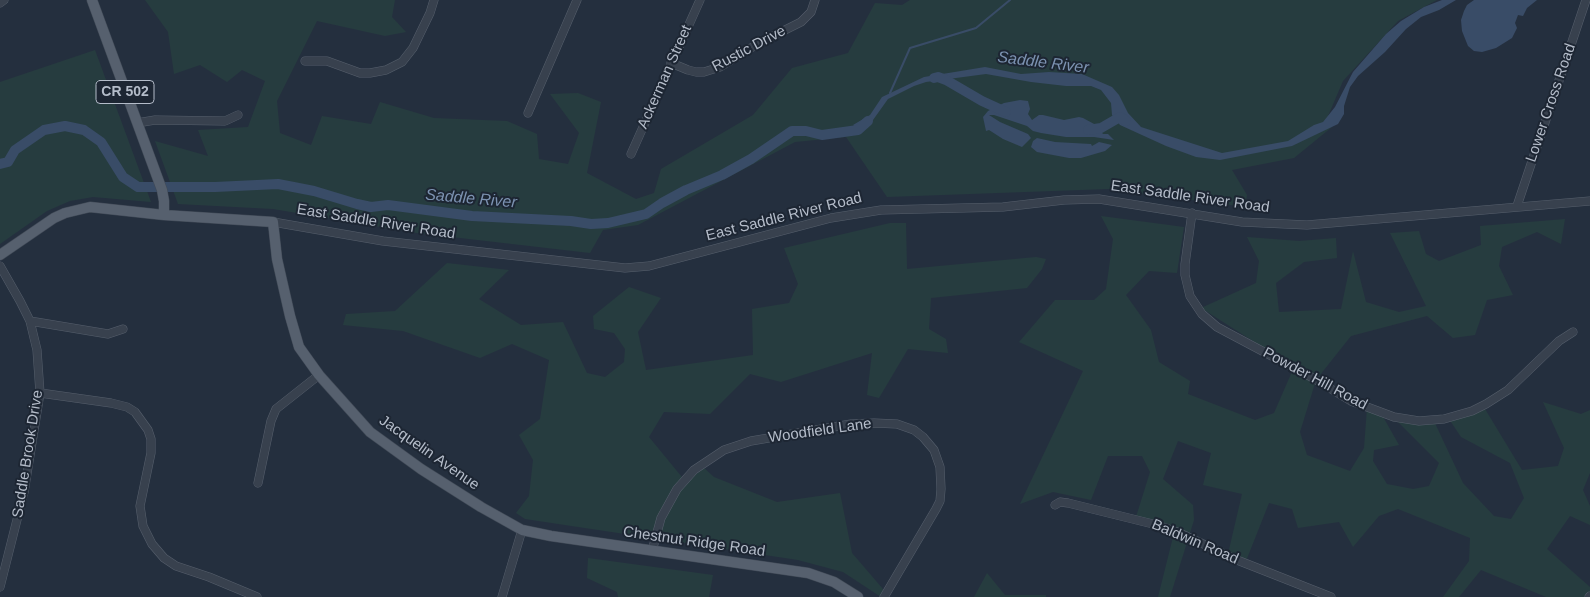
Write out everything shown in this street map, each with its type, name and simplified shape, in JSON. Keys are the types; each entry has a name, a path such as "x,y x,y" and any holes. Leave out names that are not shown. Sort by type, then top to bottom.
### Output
{"main road":[{"name":"CR 502","path":"92,0 159,183 164,198 164,215"},
{"name":"East Saddle River Road","path":"0,255 54,218 90,207 164,215 273,222"},
{"name":"Jacquelin Avenue","path":"273,222 278,259 293,328 299,347 319,375 370,432 380,440 421,469 481,507 522,530"},
{"name":"Chestnut Ridge Road","path":"522,530 551,536 808,573 834,582 858,597"}],"street":[{"path":"0,3 4,0"},
{"path":"305,61 327,61 360,73 386,70 402,62 414,48 434,0"},
{"path":"528,113 577,0"},
{"name":"Ackerman Street","path":"631,154 700,0"},
{"name":"Rustic Drive","path":"671,63 696,72 704,72 720,67 759,42 801,22 811,12 815,0"},
{"name":"Lower Cross Road","path":"1517,206 1586,0"},
{"path":"137,123 155,120 225,121 238,115"},
{"name":"East Saddle River Road","path":"273,222 383,242 625,268 657,264 831,218 881,210 1002,207 1082,199 1117,201 1256,223 1307,226 1590,201"},
{"name":"Powder Hill Road","path":"1192,213 1185,275 1190,296 1202,314 1218,327 1314,378 1351,401 1394,417 1419,420 1444,419 1472,411 1508,390 1559,341 1573,332"},
{"name":"Saddle Brook Drive","path":"0,266 30,321 37,350 40,393 24,492 0,587"},
{"path":"30,321 108,334 123,329"},
{"path":"258,483 272,415 280,405 319,375"},
{"path":"40,393 111,403 127,407 135,412 143,422 151,439 151,453 140,506 143,526 152,544 164,558 176,566 209,577 257,597"},
{"name":"Woodfield Lane","path":"652,551 661,518 676,490 694,470 724,450 751,441 851,424 897,424 914,430 934,450 940,467 941,489 940,501 936,509 884,597"},
{"name":"Baldwin Road","path":"1055,505 1060,502 1068,502 1157,525 1180,533 1237,560 1331,597"},
{"path":"502,597 522,530"}],"green space":[{"path":"145,0 395,0 392,17 406,32 385,36 317,21 277,101 280,133 311,145 322,116 371,124 380,102 434,118 507,121 537,134 539,159 568,164 579,133 550,94 578,93 601,102 587,173 636,199 654,193 661,169 753,115 792,68 848,53 875,3 902,5 910,0 1437,0 1398,21 1343,81 1325,123 1332,127 1294,158 1232,170 1247,195 1245,207 1108,189 887,197 846,137 795,142 638,225 603,230 590,253 417,233 273,209 178,204 155,141 208,156 198,130 248,127 265,81 242,70 227,82 200,65 174,74 168,32"},
{"path":"95,50 151,202 93,197 70,201 47,211 0,244 0,82"},
{"path":"1101,216 1184,227 1177,273 1149,271 1126,295 1151,330 1159,362 1190,381 1188,394 1255,420 1274,413 1294,367 1201,308 1256,283 1259,261 1247,237 1299,241 1336,238 1337,258 1304,262 1276,283 1279,312 1341,309 1353,251 1366,302 1399,312 1426,306 1390,233 1419,231 1426,254 1439,261 1481,245 1480,226 1565,219 1561,244 1537,232 1502,247 1499,266 1513,295 1487,300 1475,335 1453,338 1427,316 1351,336 1316,380 1300,432 1307,455 1350,471 1364,448 1367,408 1382,415 1399,445 1374,450 1373,461 1387,484 1413,489 1429,486 1439,463 1394,418 1434,421 1463,483 1494,516 1511,519 1524,498 1510,463 1461,437 1449,419 1485,409 1522,470 1558,466 1564,448 1543,402 1581,414 1590,410 1590,473 1583,490 1590,506 1590,525 1570,516 1547,549 1590,587 1590,597 1546,597 1481,570 1459,597 1443,597 1469,561 1470,538 1398,509 1379,516 1353,547 1339,522 1298,528 1292,509 1269,503 1246,561 1228,554 1242,494 1203,485 1211,453 1178,441 1163,479 1193,505 1194,520 1170,597 1158,597 1175,529 1136,517 1150,472 1142,456 1108,456 1091,500 1053,492 1020,504 1083,371 1019,342 1055,300 1094,300 1106,289 1113,239"},
{"path":"890,223 906,223 907,269 1036,257 1046,259 1042,269 1027,288 931,298 929,329 946,339 948,353 908,349 879,398 867,395 872,353 781,382 750,374 710,414 664,412 649,437 686,482 704,468 714,477 777,502 840,493 852,553 888,597 881,597 843,572 798,560 525,519 516,513 529,496 533,460 519,435 540,419 549,360 512,344 480,358 403,331 343,325 346,314 395,311 447,263 509,270 479,299 521,325 563,322 587,373 605,377 624,362 625,349 614,333 594,329 593,316 629,287 661,298 638,332 646,370 753,355 752,309 789,303 798,284 784,248"},
{"path":"588,558 713,575 709,597 618,597 617,592 587,578"},
{"path":"987,573 1005,595 1046,595 1046,597 974,597"}],"water":[{"path":"1442,0 1456,0 1439,10 1421,17 1358,76 1350,87 1344,106 1344,114 1338,124 1292,146 1220,160 1196,157 1166,146 1120,125 1112,115 1111,103 1101,90 1091,86 1066,86 1031,82 986,74 926,82 914,86 888,99 868,127 860,131 853,125 870,115 882,97 924,77 985,67 1021,74 1049,72 1082,74 1112,87 1119,95 1128,113 1141,127 1222,153 1288,141 1314,125 1323,122 1335,107 1353,72 1386,34 1401,21 1424,7"},
{"path":"1474,0 1537,0 1527,8 1523,16 1518,15 1515,23 1517,28 1512,38 1496,48 1482,52 1474,51 1468,46 1462,31 1461,20 1464,11 1467,5"},
{"path":"1020,100 1028,101 1030,109 1028,114 1032,120 1039,115 1064,120 1079,117 1096,125 1103,134 1108,134 1114,140 1094,137 1066,137 1041,133 1033,131 1027,126 994,115 989,115 1028,134 1031,138 1022,147 1003,139 989,130 986,131 983,117 988,111 1004,103"},
{"path":"1037,138 1055,142 1091,144 1092,146 1099,142 1112,145 1105,151 1081,158 1069,158 1037,152 1031,147 1033,141"}],"waterway":[{"path":"890,93 910,48 976,28 1010,0"},
{"name":"Saddle River","path":"934,78 938,77 946,80 982,101 1006,112"},
{"name":"Saddle River","path":"1088,130 1101,128 1120,117 1126,121"},
{"name":"Saddle River","path":"0,164 8,162 15,150 44,130 65,126 84,130 101,142 123,177 138,187 215,187 278,184 314,191 371,207 388,205 472,216 571,221 591,224 608,223 646,214 686,190 722,175 751,159 792,131 806,131 822,135 858,130 868,121"}]}
